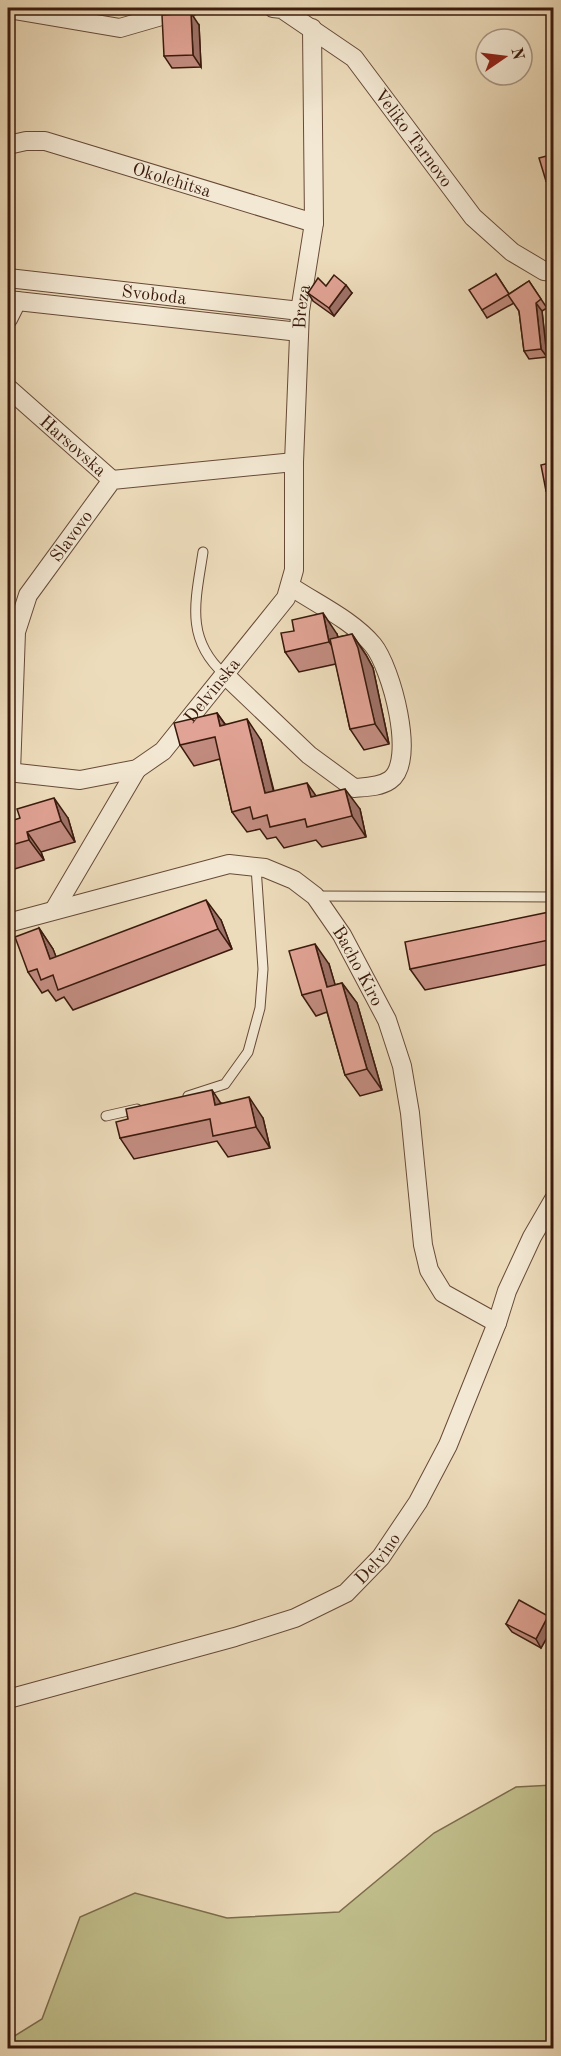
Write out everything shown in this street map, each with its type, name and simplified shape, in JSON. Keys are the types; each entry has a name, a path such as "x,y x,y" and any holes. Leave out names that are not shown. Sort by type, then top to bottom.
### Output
{"street":[{"path":"8,9 120,28 189,8"},
{"name":"Veliko Tarnovo","path":"273,8 282,9 354,58 473,217 512,252 544,271 554,272"},
{"name":"Breza","path":"290,586 294,570 294,462 300,310 314,223 312,28"},
{"name":"Okolchitsa","path":"8,145 26,141 45,141 314,223"},
{"name":"Svoboda","path":"8,278 300,310"},
{"path":"8,319 12,300"},
{"name":"Svoboda","path":"12,300 299,332"},
{"name":"Harsovska","path":"8,388 112,480"},
{"path":"112,480 294,462"},
{"name":"Slavovo","path":"9,772 16,632 28,595 112,480"},
{"path":"224,674 309,755 354,788 376,786 390,780 400,767 402,748 400,720 383,661 373,645 351,625 290,586"},
{"name":"Delvinska","path":"9,772 80,780 137,769 163,751 286,597 290,586"},
{"path":"54,910 137,769"},
{"name":"Bacho Kiro","path":"8,923 229,864 265,868 294,880 315,896 342,935 387,1020 402,1066 410,1113 423,1245 429,1269 443,1293 497,1323"},
{"name":"Delvino","path":"8,1700 245,1634 295,1618 346,1593 381,1557 418,1502 448,1445 497,1323 507,1291 532,1237 554,1200"}],"lane":[{"path":"203,552 196,601 198,638 212,663 224,674"},
{"path":"182,1097 225,1084 248,1052 261,1008 262,969 256,867"},
{"path":"315,896 554,897"},
{"path":"106,1116 150,1106"}],"shaded area":[{"path":"553,1785 553,2048 8,2048 8,2040 42,2019 80,1917 135,1893 227,1918 339,1912 434,1833 516,1787"}],"building":[{"path":"191,13 193,55 164,56 162,15"},
{"path":"554,154 554,179 546,181 539,158"},
{"path":"496,274 509,294 482,310 469,290"},
{"path":"334,275 346,285 329,308 308,293 318,278 326,286"},
{"path":"529,281 541,299 536,303 541,349 524,351 519,311 508,295"},
{"path":"554,462 554,490 546,491 541,465"},
{"path":"323,613 329,642 285,652 281,633 294,631 292,620"},
{"path":"352,634 358,648 375,724 350,729 330,639"},
{"path":"217,713 220,726 247,719 265,793 307,783 311,797 345,789 352,816 307,827 305,819 270,827 267,815 253,819 250,807 232,812 215,737 180,745 174,723"},
{"path":"54,798 61,821 27,832 29,840 8,846 8,822 20,818 17,809"},
{"path":"206,900 218,929 58,990 53,975 41,980 37,969 28,972 15,937 39,928 50,959"},
{"path":"554,911 554,939 410,969 405,942"},
{"path":"315,944 327,987 342,983 367,1069 345,1075 321,990 302,995 289,951"},
{"path":"212,1090 215,1105 249,1097 256,1127 213,1136 210,1119 120,1138 116,1122 128,1119 126,1109"},
{"path":"519,1600 548,1616 536,1639 506,1624"}]}
